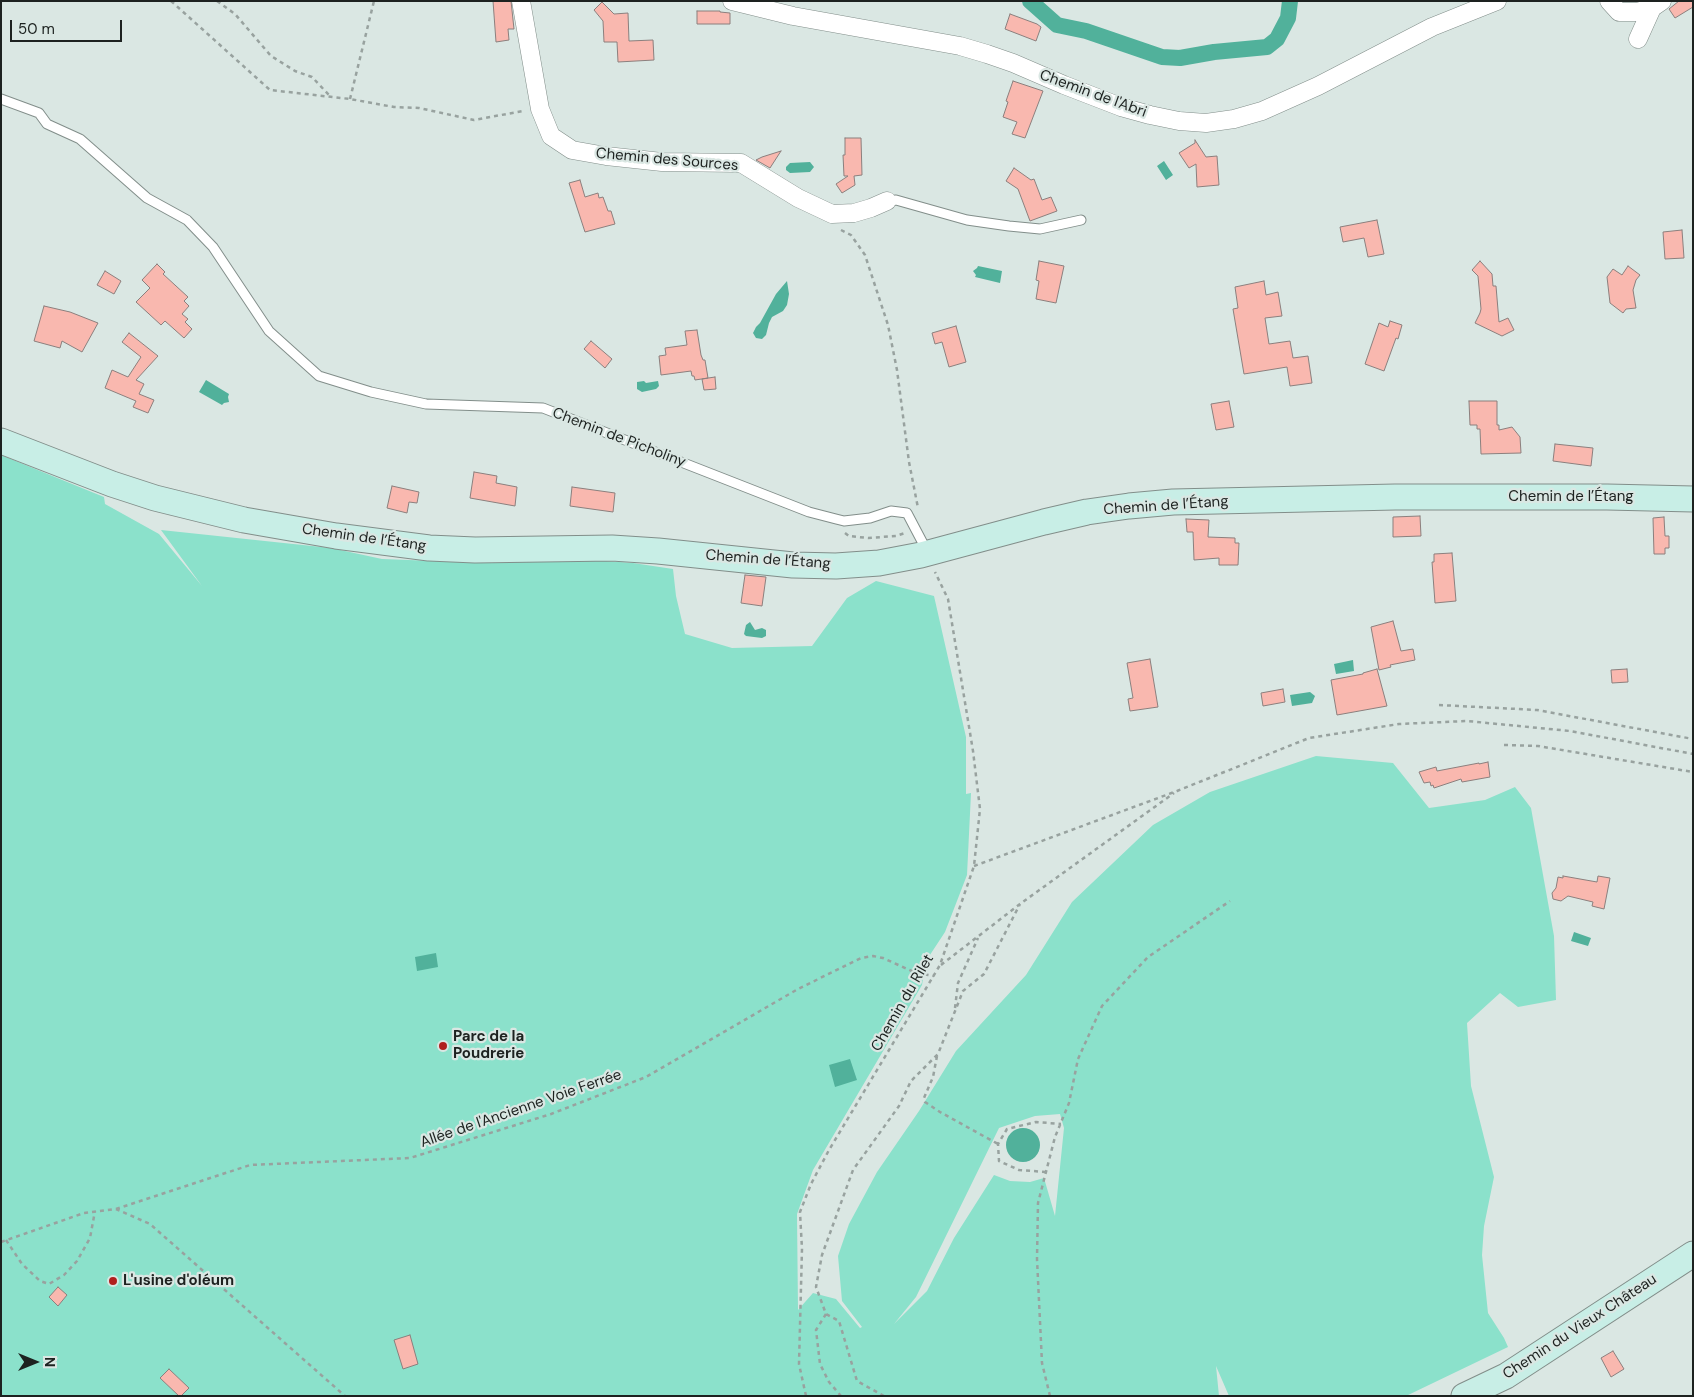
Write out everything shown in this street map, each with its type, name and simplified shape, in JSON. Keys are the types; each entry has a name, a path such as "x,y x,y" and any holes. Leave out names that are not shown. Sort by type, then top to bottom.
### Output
{"main road":[{"name":"Chemin de l’Étang","path":"1,441 112,484 155,498 244,520 345,537 447,548 612,548 793,565 836,566 879,563 931,552 1087,512 1173,502 1404,497 1607,497 1693,500"},
{"name":"Chemin du Vieux Château","path":"1464,1396 1506,1376 1693,1254"}],"street":[{"name":"Chemin des Sources","path":"521,1 540,108 551,136 572,150 662,162 741,163 798,198 832,214 854,213 871,208 887,200"},
{"name":"Chemin de l'Abri","path":"732,1 793,16 960,46 1013,63 1121,107 1179,121 1206,123 1234,119 1262,111 1318,86 1432,27 1497,1"},
{"path":"1609,1 1619,12 1637,12 1657,5"},
{"path":"1638,39 1657,5"}],"lane":[{"name":"Chemin de Picholiny","path":"1,100 39,113 47,124 80,139 147,198 188,220 213,247 269,331 319,376 371,392 426,404 543,408 809,512 844,521 870,518 891,511 907,513 931,552"},
{"name":"Chemin des Sources","path":"887,200 896,200 967,220 1009,226 1040,229 1081,220"}],"path":[{"path":"171,1 270,90 329,96 394,107 419,108 474,120 540,108"},
{"path":"216,1 235,14 271,56 294,71 312,77 329,96"},
{"path":"350,99 374,1"},
{"path":"836,228 851,235 865,255 888,325 897,370 909,462 920,516"},
{"path":"836,519 839,528 849,536 877,538 896,536 916,530"},
{"name":"Chemin du Rilet","path":"806,1396 799,1364 802,1249 800,1212 811,1184 830,1150 940,965 974,866 980,808 973,751 948,599 933,568 931,552"},
{"path":"1439,705 1537,710 1693,739"},
{"path":"974,866 1177,791 1309,738 1398,724 1467,722 1570,731 1693,754"},
{"path":"1504,745 1538,746 1693,772"},
{"path":"940,965 1020,904 1177,791"},
{"path":"1050,1396 1042,1363 1037,1258 1038,1203 1055,1138 1070,1103 1078,1059 1102,1006 1148,957 1230,901"},
{"path":"998,1144 940,1112 924,1102 924,1098 933,1077 938,1054 963,991 984,974 1020,904"},
{"path":"955,1012 958,983 979,936"},
{"name":"Allée de l'Ancienne Voie Ferrée","path":"1,1242 46,1225 95,1211 116,1209 250,1165 410,1158 551,1114 646,1077 798,989 861,958 872,956 883,958 916,973 934,976"},
{"path":"884,1396 857,1381 839,1321 826,1314 816,1287 822,1255 853,1170 899,1106 911,1081 938,1054"},
{"path":"1046,1172 1019,1170 999,1161 998,1144 1008,1130 1036,1122 1061,1124"},
{"path":"116,1209 150,1224 345,1396"},
{"path":"6,1240 22,1264 40,1281 49,1284 64,1275 77,1261 90,1238 95,1211"},
{"path":"826,1314 816,1330 820,1364 829,1382 842,1396"}],"shaded area":[{"path":"1164,161 1173,175 1166,180 1157,166"},
{"path":"810,162 814,167 810,172 790,173 786,170 790,163"},
{"path":"978,266 1002,271 1000,283 975,277 976,275 973,271"},
{"path":"787,281 789,294 787,305 783,311 772,317 766,335 762,339 756,338 753,333 756,327 776,294"},
{"path":"206,380 229,394 229,402 222,405 199,392"},
{"path":"644,381 646,383 658,381 659,386 656,389 642,392 637,389 637,382"},
{"path":"1,455 104,497 105,504 159,534 202,586 161,530 331,548 382,559 461,562 551,557 633,563 673,569 676,596 685,634 732,648 812,646 847,598 876,581 934,596 966,737 966,794 971,793 967,875 945,932 926,961 922,985 813,1170 797,1214 798,1310 813,1293 836,1299 860,1328 862,1327 842,1301 838,1256 849,1224 877,1172 919,1111 956,1051 1026,975 1072,902 1153,825 1210,792 1316,756 1393,763 1429,808 1485,800 1515,787 1531,808 1554,936 1556,1000 1518,1007 1500,993 1467,1023 1471,1086 1494,1177 1484,1226 1482,1255 1488,1313 1508,1347 1406,1396 1229,1396 1216,1366 1219,1396 1,1396","holes":["1060,1114 1064,1128 1055,1216 1044,1178 1030,1182 1010,1181 994,1175 954,1238 927,1291 894,1324 916,1297 999,1128 1035,1116"]},
{"path":"750,622 755,630 762,628 766,630 766,636 762,638 746,636 744,634 746,625"},
{"path":"1353,660 1354,671 1336,674 1334,664"},
{"path":"1310,692 1315,696 1312,703 1292,706 1290,695"},
{"path":"1574,932 1591,938 1588,946 1571,941"},
{"path":"436,953 438,967 417,971 415,957"},
{"path":"850,1059 857,1080 835,1087 829,1065"},
{"path":"1023,1128 1035,1133 1040,1145 1035,1157 1023,1162 1011,1157 1006,1145 1011,1133"}],"building":[{"path":"493,1 511,1 514,29 508,29 509,40 496,42"},
{"path":"1679,1 1693,1 1693,7 1675,18 1669,9"},
{"path":"602,2 614,14 628,13 629,41 653,40 654,60 618,62 617,42 604,42 603,21 594,10"},
{"path":"697,11 730,13 730,24 697,24"},
{"path":"1010,14 1041,27 1036,41 1005,29"},
{"path":"1013,81 1043,91 1025,138 1012,134 1017,122 1003,117"},
{"path":"845,138 861,138 862,175 854,176 855,185 842,193 836,184 848,176 844,176 843,155 845,155"},
{"path":"1195,140 1206,157 1217,156 1219,185 1197,187 1196,164 1189,168 1179,153 1195,143"},
{"path":"781,151 770,168 756,160 762,157"},
{"path":"1014,168 1031,180 1034,179 1042,200 1051,197 1057,211 1030,221 1018,189 1006,181"},
{"path":"580,180 585,197 598,193 599,198 603,197 608,211 611,211 615,224 585,232 569,183"},
{"path":"1377,220 1384,254 1368,257 1364,238 1343,242 1340,227"},
{"path":"1682,230 1684,258 1665,259 1663,232"},
{"path":"1039,261 1064,266 1056,303 1036,299 1039,281 1036,280"},
{"path":"1480,261 1492,274 1493,286 1496,286 1499,322 1508,318 1514,330 1502,336 1475,323 1481,309 1478,276 1472,270"},
{"path":"157,264 165,272 163,274 188,297 184,301 189,306 182,314 188,319 185,322 192,329 184,338 165,321 161,325 136,302 150,288 142,280"},
{"path":"1628,266 1640,275 1636,280 1633,290 1636,308 1626,309 1623,313 1610,303 1607,277 1613,269 1622,275"},
{"path":"105,271 121,281 114,294 97,285"},
{"path":"1264,281 1266,295 1278,292 1282,316 1265,318 1269,344 1290,341 1293,358 1308,356 1312,383 1290,386 1287,367 1244,374 1233,309 1238,308 1235,287"},
{"path":"44,306 70,312 98,323 82,352 62,341 60,348 34,341"},
{"path":"1390,321 1402,325 1384,371 1365,364 1379,323 1388,327"},
{"path":"956,326 966,362 949,367 942,342 935,344 932,333"},
{"path":"697,330 701,355 703,360 705,360 708,378 695,380 691,371 661,375 659,356 666,355 665,348 687,345 685,331"},
{"path":"129,333 158,356 136,380 144,384 139,394 154,400 148,413 133,407 136,401 105,388 112,370 128,377 141,357 122,342"},
{"path":"591,341 612,359 605,368 584,349"},
{"path":"715,377 716,389 704,390 702,379"},
{"path":"1229,401 1234,427 1216,430 1211,404"},
{"path":"1469,401 1497,401 1497,425 1499,425 1499,430 1512,427 1520,437 1521,453 1481,454 1480,429 1477,429 1477,425 1470,425"},
{"path":"1555,444 1593,448 1591,466 1553,461"},
{"path":"474,472 497,476 496,483 517,487 515,506 470,498"},
{"path":"392,486 419,492 417,503 409,502 407,513 387,508"},
{"path":"572,487 615,493 613,512 570,506"},
{"path":"1420,516 1421,536 1393,537 1393,517"},
{"path":"1664,517 1665,536 1669,536 1669,548 1665,548 1665,554 1654,554 1653,518"},
{"path":"1186,519 1209,520 1208,537 1235,538 1235,543 1239,543 1238,565 1219,565 1219,558 1194,560 1193,532 1187,532"},
{"path":"1452,553 1456,601 1435,603 1432,562 1434,562 1434,554"},
{"path":"745,575 766,577 762,606 741,603"},
{"path":"1393,621 1401,651 1413,649 1415,660 1390,665 1391,667 1379,670 1371,627"},
{"path":"1150,659 1158,707 1130,711 1128,699 1133,698 1127,663"},
{"path":"1377,669 1387,706 1337,715 1331,680 1363,674"},
{"path":"1627,669 1628,682 1612,683 1611,670"},
{"path":"1283,689 1285,702 1263,706 1261,693"},
{"path":"1488,762 1490,777 1462,782 1461,779 1434,788 1430,782 1424,783 1419,772 1436,767 1437,771"},
{"path":"1563,876 1597,882 1598,876 1610,878 1604,909 1592,906 1593,902 1568,896 1561,901 1553,899 1552,893 1556,888 1558,877 1563,878"},
{"path":"58,1287 67,1295 58,1306 49,1297"},
{"path":"410,1335 418,1364 403,1369 394,1340"},
{"path":"1613,1351 1624,1369 1611,1377 1601,1358"},
{"path":"169,1369 189,1388 181,1396 160,1378"}],"waterway":[{"path":"1030,1 1057,25 1086,31 1162,57 1180,58 1214,52 1267,47 1277,39 1288,18 1290,1"}],"place":[{"name":"Parc de la Poudrerie","path":"443,1046"},
{"name":"L'usine d'oléum","path":"113,1281"}]}
